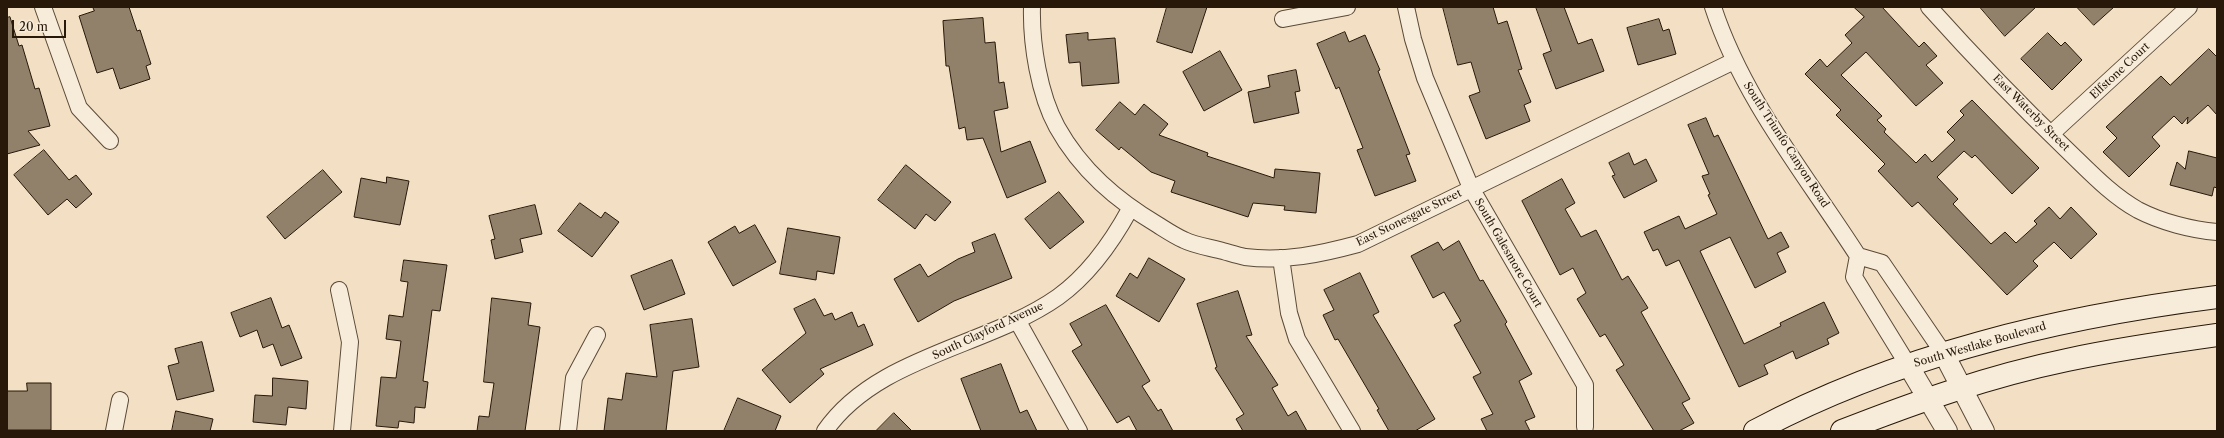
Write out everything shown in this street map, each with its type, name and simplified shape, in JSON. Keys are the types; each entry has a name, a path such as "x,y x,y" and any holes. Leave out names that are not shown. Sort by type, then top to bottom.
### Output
{"main road":[{"name":"South Westlake Boulevard","path":"1755,431 1817,401 1908,365 1944,354 2032,329 2088,316 2217,297"},
{"path":"1842,431 1962,388 2067,360 2134,347 2217,335"}],"street":[{"path":"43,7 79,108 110,141"},
{"name":"East Stonesgate Street","path":"1032,7 1031,26 1037,66 1044,93 1057,127 1082,164 1107,190 1130,209 1184,240 1244,257 1281,258 1316,255 1358,244 1734,61"},
{"path":"1283,19 1347,7"},
{"name":"South Galesmore Court","path":"1406,7 1413,39 1425,78 1471,188 1585,385 1585,427"},
{"name":"South Triunfo Canyon Road","path":"1713,7 1734,61 1756,102 1858,256"},
{"name":"East Waterby Street","path":"1929,7 2051,134 2118,197 2139,211 2202,231 2217,232"},
{"name":"Elfstone Court","path":"2051,134 2189,7"},
{"name":"South Clayford Avenue","path":"825,431 857,397 894,373 1017,320 1058,297 1082,277 1104,251 1130,209"},
{"path":"1947,431 1854,277 1858,256 1882,263 1944,354 1984,431"},
{"path":"1281,258 1288,313 1296,339 1352,431"},
{"path":"338,290 350,342 342,431"},
{"path":"1017,320 1079,431"},
{"path":"568,431 574,378 597,335"},
{"path":"114,431 120,400"}],"building":[{"path":"93,7 129,7 137,31 140,30 151,64 146,66 150,79 120,89 113,68 97,73 79,16 94,11"},
{"path":"1167,7 1207,7 1192,53 1157,42"},
{"path":"1443,7 1493,7 1498,24 1507,21 1522,69 1518,70 1531,102 1524,105 1530,121 1486,139 1469,96 1480,92 1471,62 1458,65"},
{"path":"1536,7 1564,7 1578,44 1592,39 1604,71 1556,89 1543,54 1551,51"},
{"path":"1854,7 1882,7 1919,47 1924,42 1937,56 1926,65 1943,83 1916,106 1866,52 1841,75 1882,116 1877,120 1886,129 1884,132 1916,163 1925,154 1932,162 1955,140 1947,132 1964,115 1960,111 1972,100 2039,168 2012,194 1975,155 1972,158 1964,151 1937,177 1958,199 1953,204 1991,244 2005,232 2016,243 2037,224 2034,221 2049,207 2060,219 2071,207 2097,234 2071,259 2054,242 2033,261 2038,266 2007,295 1918,202 1912,207 1878,171 1885,164 1836,115 1841,110 1805,74 1820,59 1827,67 1852,43 1845,35 1864,17"},
{"path":"1980,7 2036,7 2005,36"},
{"path":"2077,7 2114,7 2094,25"},
{"path":"10,17 19,46 22,45 35,89 39,88 50,126 28,131 40,145 7,154 7,18"},
{"path":"983,18 985,43 995,42 999,83 1004,82 1008,108 994,111 1001,152 1030,141 1046,182 1007,198 983,138 967,140 965,127 959,129 949,66 946,66 943,21"},
{"path":"1659,19 1663,31 1669,29 1676,54 1638,65 1627,28"},
{"path":"1345,32 1349,42 1365,35 1380,70 1378,71 1410,154 1406,155 1416,181 1375,196 1357,150 1363,148 1339,87 1336,89 1317,44"},
{"path":"1088,33 1088,40 1115,38 1119,83 1082,86 1080,62 1069,63 1066,35"},
{"path":"2048,33 2061,46 2065,42 2082,60 2052,90 2021,59"},
{"path":"2209,49 2217,57 2217,115 2208,105 2187,124 2188,117 2182,124 2174,116 2152,137 2160,146 2129,177 2103,152 2117,138 2106,127 2161,76 2170,85"},
{"path":"1220,51 1242,90 1204,111 1183,72"},
{"path":"1296,70 1300,91 1295,92 1299,113 1254,123 1248,92 1270,87 1268,76"},
{"path":"1120,102 1135,115 1144,104 1168,124 1159,135 1208,153 1207,156 1274,178 1275,169 1320,173 1316,213 1284,210 1285,206 1253,203 1248,217 1171,192 1175,181 1151,172 1121,147 1119,150 1096,130"},
{"path":"1706,118 1714,137 1718,135 1768,239 1781,232 1789,247 1777,253 1786,272 1755,288 1730,237 1700,251 1744,344 1781,326 1780,323 1824,302 1839,333 1827,339 1829,344 1796,359 1793,351 1764,365 1768,374 1739,387 1679,260 1666,266 1658,249 1653,251 1644,232 1679,216 1685,229 1717,214 1708,195 1710,194 1702,176 1709,174 1688,125"},
{"path":"44,150 69,180 76,175 92,194 76,208 67,199 48,215 14,175"},
{"path":"2189,151 2217,158 2217,188 2214,187 2212,196 2170,185 2177,162 2185,169"},
{"path":"1629,153 1634,165 1646,159 1657,181 1624,198 1612,176 1615,175 1609,163"},
{"path":"906,165 951,202 935,221 926,214 915,229 878,200"},
{"path":"323,170 342,192 285,239 267,217"},
{"path":"387,177 409,181 400,225 354,217 361,178 386,183"},
{"path":"1562,179 1575,203 1565,209 1581,237 1596,230 1622,280 1628,276 1648,308 1641,312 1690,399 1682,403 1694,423 1679,431 1654,431 1616,370 1624,365 1605,334 1600,337 1577,299 1586,293 1573,268 1560,275 1522,201"},
{"path":"1059,192 1084,222 1050,249 1025,219"},
{"path":"580,203 601,218 605,212 619,222 592,257 558,231"},
{"path":"535,205 542,234 520,239 523,252 495,259 491,240 495,239 489,216"},
{"path":"755,225 776,262 733,286 708,242 735,226 739,233"},
{"path":"788,228 840,237 834,274 817,271 816,280 780,274"},
{"path":"995,234 1012,278 954,301 918,322 894,279 920,264 928,277 958,259 975,252 972,243"},
{"path":"1459,241 1480,281 1483,280 1507,322 1505,324 1532,374 1519,381 1535,417 1525,421 1530,431 1487,431 1481,419 1493,414 1473,377 1481,373 1454,325 1461,321 1444,292 1433,298 1411,256 1438,242 1443,250"},
{"path":"1149,258 1185,279 1159,322 1116,296 1130,273 1137,278"},
{"path":"404,260 447,265 440,311 432,310 423,381 428,382 425,408 415,407 414,423 399,421 398,428 376,426 381,377 396,378 401,341 386,339 389,315 403,317 408,282 401,281"},
{"path":"672,260 685,294 644,310 631,276"},
{"path":"1360,273 1379,312 1373,315 1435,419 1415,431 1389,431 1377,410 1379,409 1338,339 1335,340 1323,315 1334,310 1324,290"},
{"path":"1238,291 1252,335 1246,336 1278,385 1272,388 1288,416 1296,411 1307,431 1243,431 1236,419 1244,414 1215,368 1217,367 1197,304"},
{"path":"271,298 282,328 289,325 302,358 281,366 273,344 263,348 257,330 240,337 231,313"},
{"path":"492,298 531,303 528,325 540,327 525,431 477,431 479,416 489,417 494,383 484,382"},
{"path":"815,299 824,316 832,313 835,320 852,312 858,327 864,324 873,345 820,369 824,374 790,403 762,370 806,333 794,309"},
{"path":"1106,305 1150,381 1142,386 1158,411 1161,409 1173,431 1137,431 1129,416 1117,423 1072,351 1082,345 1070,324"},
{"path":"692,319 699,367 673,371 666,431 604,431 608,398 622,400 626,373 657,377 650,325"},
{"path":"202,342 214,391 177,400 168,366 179,363 175,349"},
{"path":"1001,364 1020,413 1027,410 1037,431 981,431 961,379"},
{"path":"273,378 308,381 306,409 288,407 286,425 253,422 255,395 272,396"},
{"path":"27,383 51,383 51,430 7,430 7,391 27,391"},
{"path":"738,398 781,416 775,431 724,431"},
{"path":"176,411 213,419 210,431 172,431"},
{"path":"894,413 912,431 876,431"}]}
